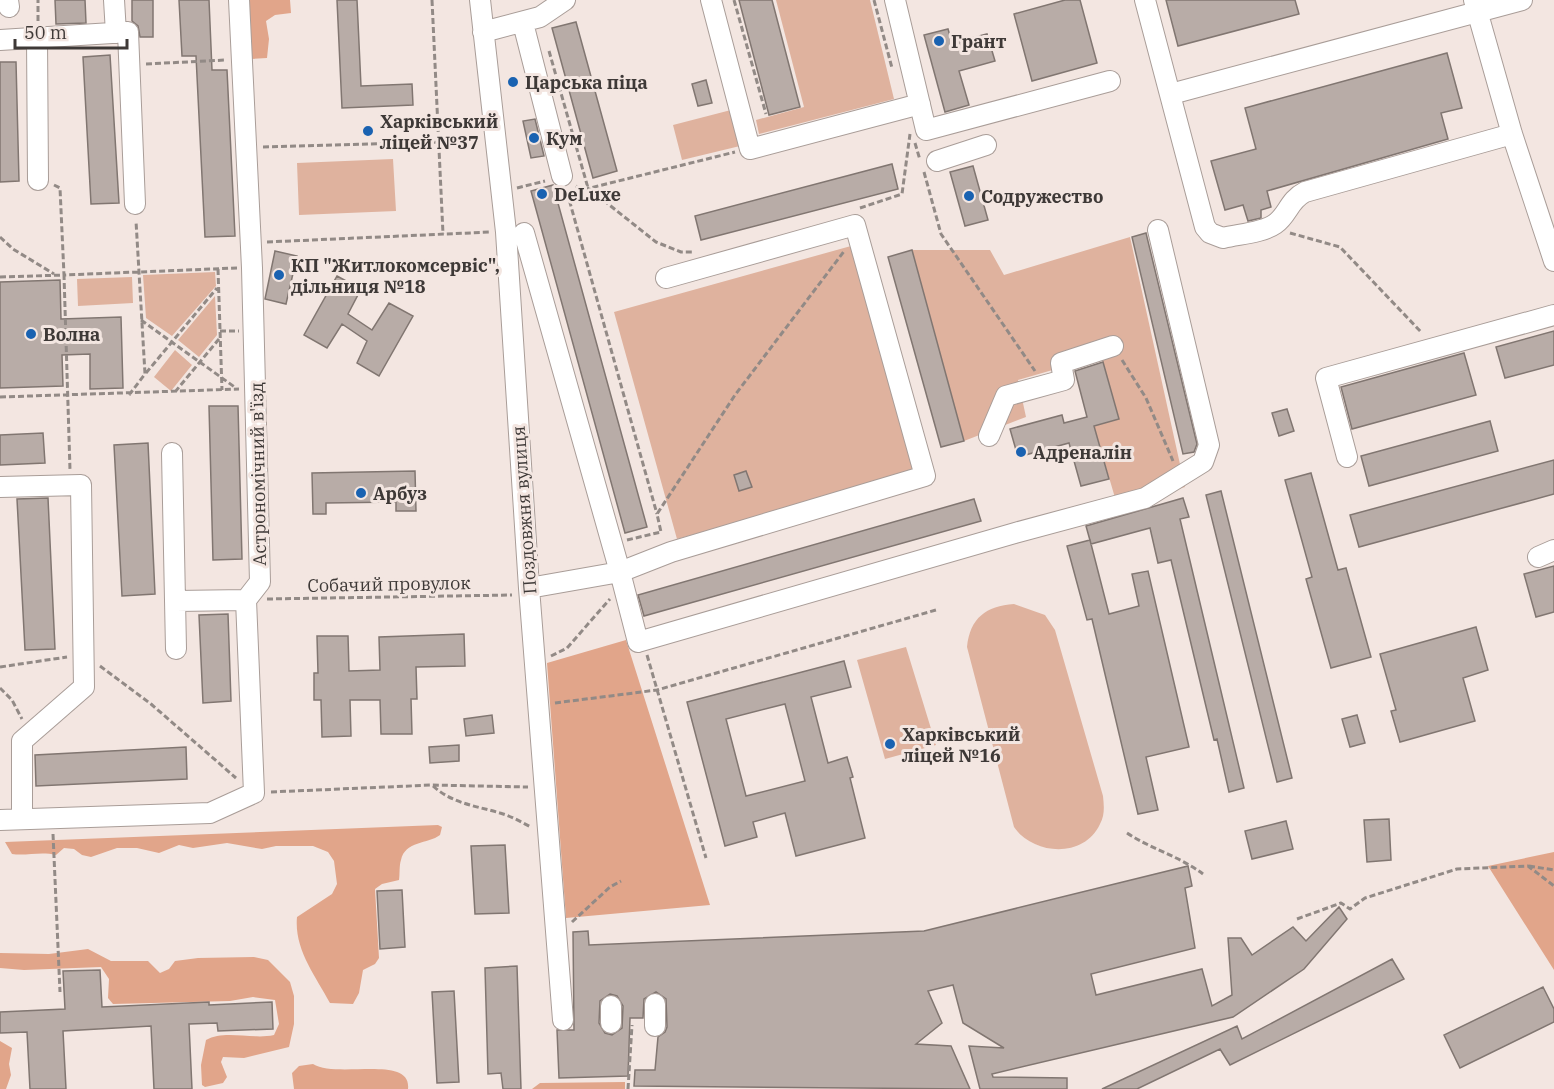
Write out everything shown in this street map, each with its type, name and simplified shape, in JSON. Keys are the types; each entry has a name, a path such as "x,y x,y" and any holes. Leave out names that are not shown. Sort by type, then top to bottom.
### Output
{"street":[{"path":"114,0 116,33"},
{"name":"Астрономічний в'їзд","path":"239,0 252,268 247,389 260,582 246,600"},
{"name":"Поздовжня вулиця","path":"480,0 483,32 515,232 529,588 562,1020"},
{"path":"483,32 532,20 565,0"},
{"path":"711,0 750,148 920,104"},
{"path":"895,0 926,130 1110,81"},
{"path":"1146,0 1205,227 1210,233 1223,238 1269,227 1282,217 1291,201 1305,192 1512,134"},
{"path":"1171,94 1476,6 1522,0"},
{"path":"1476,6 1512,134 1551,234 1554,261"},
{"path":"532,20 562,176"},
{"path":"0,40 128,32 135,204"},
{"path":"37,38 38,180"},
{"path":"937,161 986,145"},
{"path":"529,588 621,578 670,552 926,476 855,225 666,278"},
{"path":"515,232 621,578 638,642 1015,533 1145,498 1203,462 1209,445 1158,230"},
{"path":"1347,457 1326,378 1554,315"},
{"path":"989,436 1006,396 1064,380 1060,363 1113,346"},
{"path":"172,453 176,649"},
{"path":"0,487 81,485 84,687 22,741 22,819"},
{"path":"0,820 210,813 254,792 246,600 176,601"},
{"path":"655,1004 655,1026"}],"path":[{"path":"37,38 38,0"},
{"path":"432,0 443,234"},
{"path":"734,0 766,114"},
{"path":"874,0 894,76"},
{"path":"532,20 588,188 656,242 681,252 699,252"},
{"path":"129,65 242,59"},
{"path":"858,209 902,194 911,130 941,234 1045,385"},
{"path":"246,148 438,142"},
{"path":"562,176 582,190 750,148"},
{"path":"510,190 562,176"},
{"path":"562,176 661,532"},
{"path":"38,180 60,188 71,484"},
{"path":"135,204 145,374"},
{"path":"1269,227 1340,248 1436,347"},
{"path":"250,243 515,232"},
{"path":"657,514 735,396 857,235"},
{"path":"0,237 13,249 56,275"},
{"path":"0,277 252,268"},
{"path":"218,269 222,390"},
{"path":"129,395 218,287"},
{"path":"141,320 247,389"},
{"path":"174,392 220,338"},
{"path":"1113,346 1146,398 1180,477"},
{"path":"0,398 247,389"},
{"path":"654,541 661,532"},
{"path":"621,542 661,532"},
{"path":"541,660 567,648 621,578"},
{"name":"Собачий провулок","path":"246,600 523,595 529,588"},
{"path":"544,705 657,690 936,610"},
{"path":"0,667 84,655 151,704 254,792 432,785 544,786"},
{"path":"647,655 706,858"},
{"path":"0,688 21,712 24,726 22,741"},
{"path":"432,785 440,792 470,806 507,815 548,835"},
{"path":"52,819 60,992"},
{"path":"1127,833 1140,842 1187,862 1203,874"},
{"path":"1297,919 1341,903 1350,909 1365,898 1457,868 1528,866 1554,870"},
{"path":"1528,866 1554,886"},
{"path":"569,926 609,887 621,881"},
{"path":"628,1089 632,1025"}],"shaded area":[{"path":"248,0 290,0 291,13 275,15 266,21 269,39 267,58 251,59"},
{"path":"776,0 870,0 894,99 759,134 756,120 804,107"},
{"path":"731,110 740,146 682,160 673,125"},
{"path":"393,159 396,211 299,215 297,163"},
{"path":"1130,237 1185,487 1118,508 1094,426 1119,418 1101,356 1018,380 1026,417 964,441 912,250 990,250 1004,275"},
{"path":"851,246 914,473 677,539 614,312"},
{"path":"215,272 216,286 172,336 146,318 143,275"},
{"path":"132,277 133,303 78,306 77,279"},
{"path":"215,296 217,335 199,357 178,340"},
{"path":"175,350 192,365 171,391 154,377"},
{"path":"1014,604 1045,615 1055,630 1103,796 1104,807 1100,824 1092,835 1071,848 1045,848 1022,836 1014,827 967,647 972,628 981,615 995,607"},
{"path":"626,640 710,905 566,918 547,663"},
{"path":"906,647 936,745 885,759 857,660"},
{"path":"438,825 442,827 440,835 412,846 403,854 399,880 382,884 375,889 379,958 375,964 363,970 359,993 353,1004 330,1003 302,951 297,929 297,917 332,894 337,884 334,861 328,852 313,846 276,846 262,849 227,843 193,848 179,845 159,853 137,848 117,848 91,857 82,855 74,849 64,848 56,855 12,854 5,842"},
{"path":"1554,852 1554,970 1488,866"},
{"path":"88,949 111,961 148,961 160,973 169,969 175,961 198,958 254,957 268,960 290,982 294,996 294,1024 289,1047 244,1058 223,1057 221,1062 227,1077 223,1083 205,1087 202,1085 201,1065 206,1040 222,1035 274,1035 279,1024 275,1000 253,997 230,1001 113,1004 108,998 109,979 101,967 24,970 0,968 0,953 49,954"},
{"path":"0,1041 12,1048 9,1064 11,1075 6,1089 0,1089"},
{"path":"313,1064 324,1068 398,1072 406,1078 408,1089 294,1089 292,1073 299,1066"},
{"path":"625,1082 625,1089 532,1089 540,1083"}],"building":[{"path":"55,0 85,0 86,23 56,24"},
{"path":"132,0 153,0 153,37 140,37 138,26 132,21"},
{"path":"179,0 209,0 212,70 227,70 235,236 205,237 196,56 182,56"},
{"path":"337,0 357,0 361,86 412,84 413,105 342,108"},
{"path":"739,0 772,0 800,107 769,115"},
{"path":"1065,0 1080,0 1097,63 1032,81 1014,14"},
{"path":"1166,0 1295,0 1299,14 1178,46"},
{"path":"576,22 617,171 593,178 552,28"},
{"path":"948,29 952,43 987,34 995,61 959,71 969,105 945,112 924,35"},
{"path":"1447,53 1462,108 1441,113 1448,139 1267,191 1271,207 1261,210 1261,218 1248,221 1243,205 1225,210 1211,161 1256,149 1245,108"},
{"path":"110,55 119,203 91,204 83,57"},
{"path":"0,62 16,62 19,181 0,182"},
{"path":"706,80 712,103 698,106 692,84"},
{"name":"Кум","path":"535,119 544,156 531,158 523,121"},
{"path":"892,164 898,189 701,240 695,216"},
{"name":"Содружество","path":"973,166 988,220 965,226 950,172"},
{"path":"553,185 647,527 625,533 531,191"},
{"path":"1146,233 1197,444 1194,452 1183,454 1132,237"},
{"path":"912,250 964,441 941,447 888,257"},
{"path":"275,251 297,256 286,304 265,299"},
{"path":"337,276 361,289 348,314 372,330 389,303 413,316 379,376 357,363 367,341 342,324 327,348 304,335"},
{"name":"Волна","path":"60,280 61,319 121,317 123,388 90,389 90,354 62,355 63,386 0,388 0,282"},
{"path":"1554,331 1554,365 1505,378 1496,347"},
{"path":"1464,353 1476,395 1352,429 1341,387"},
{"path":"1103,362 1119,419 1094,426 1109,479 1081,486 1069,443 1018,457 1010,429 1062,415 1064,423 1087,417 1075,371"},
{"path":"209,406 238,406 242,559 213,560"},
{"path":"1287,409 1294,431 1279,436 1272,413"},
{"path":"1490,421 1498,451 1369,486 1361,456"},
{"path":"43,433 45,463 0,465 0,435"},
{"path":"148,443 155,594 122,596 114,445"},
{"path":"1554,460 1554,494 1359,547 1350,515"},
{"path":"415,471 416,511 396,511 396,502 326,503 326,514 313,514 312,473"},
{"path":"746,471 752,487 739,491 734,475"},
{"path":"1311,473 1338,570 1346,568 1371,657 1331,668 1306,579 1312,577 1285,480"},
{"path":"1221,491 1292,778 1277,782 1206,495"},
{"path":"48,498 55,649 25,650 17,499"},
{"path":"1183,498 1189,517 1180,519 1244,788 1229,792 1217,739 1214,740 1171,560 1158,563 1150,528 1091,544 1086,526"},
{"path":"974,499 981,521 644,616 638,595"},
{"path":"1090,540 1109,614 1139,606 1132,574 1148,571 1189,747 1146,757 1158,810 1138,814 1092,619 1087,620 1067,546"},
{"path":"1554,566 1554,612 1536,617 1524,574"},
{"path":"228,614 231,701 203,703 199,615"},
{"path":"1476,627 1488,670 1463,678 1475,721 1400,742 1391,711 1396,710 1380,654"},
{"path":"464,634 465,666 416,667 417,699 411,699 412,734 381,734 380,700 350,700 351,736 322,737 321,700 314,700 314,673 318,673 317,636 348,636 349,671 380,670 379,637"},
{"path":"844,661 851,687 811,697 828,763 847,757 865,838 796,856 785,813 753,822 757,837 725,846 687,702","holes":["785,704 805,781 746,796 726,719"]},
{"path":"492,715 494,733 466,736 464,719"},
{"path":"1357,715 1365,743 1350,747 1342,719"},
{"path":"459,745 459,761 430,763 429,747"},
{"path":"186,747 187,779 36,786 35,755"},
{"path":"1389,819 1391,860 1367,862 1364,820"},
{"path":"1286,821 1293,849 1252,859 1245,831"},
{"path":"505,845 509,913 475,914 471,846"},
{"path":"1188,866 1192,886 1185,888 1195,948 1091,974 1096,995 1202,969 1212,1006 1232,995 1228,938 1241,938 1252,955 1293,927 1306,941 1339,907 1347,919 1304,969 1233,1017 992,1074 993,1077 1067,1078 1067,1089 980,1089 969,1046 1004,1048 963,1023 953,985 928,991 942,1023 916,1044 951,1046 970,1089 634,1086 635,1070 655,1070 658,1037 665,1032 667,1027 666,999 656,992 644,999 643,1018 630,1018 628,1076 559,1078 557,1030 574,1030 573,932 588,931 589,945 924,931","holes":["610,994 617,996 623,1006 622,1028 612,1035 605,1033 599,1023 600,1001"]},
{"path":"402,890 405,947 380,949 377,891"},
{"path":"1392,959 1404,979 1230,1065 1220,1049 1137,1089 1102,1089 1237,1026 1242,1039"},
{"path":"517,966 521,1089 503,1089 501,1073 488,1074 485,968"},
{"path":"100,970 102,1007 209,1002 209,1005 272,1002 273,1029 218,1031 217,1023 189,1024 192,1089 154,1089 151,1026 63,1031 66,1089 30,1089 27,1032 0,1033 0,1012 65,1009 63,971"},
{"path":"1543,987 1554,1009 1554,1022 1460,1068 1444,1035"},
{"path":"454,991 459,1082 437,1083 432,992"}],"place":[{"name":"Грант","path":"939,41"},
{"name":"Царська піца","path":"513,82"},
{"name":"Харківський ліцей №37","path":"368,131"},
{"name":"Кум","path":"534,138"},
{"name":"DeLuxe","path":"542,194"},
{"name":"Содружество","path":"969,196"},
{"name":"КП \"Житлокомсервіс\", дільниця №18","path":"279,275"},
{"name":"Волна","path":"31,334"},
{"name":"Адреналін","path":"1021,452"},
{"name":"Арбуз","path":"361,493"},
{"name":"Харківський ліцей №16","path":"890,744"}]}
